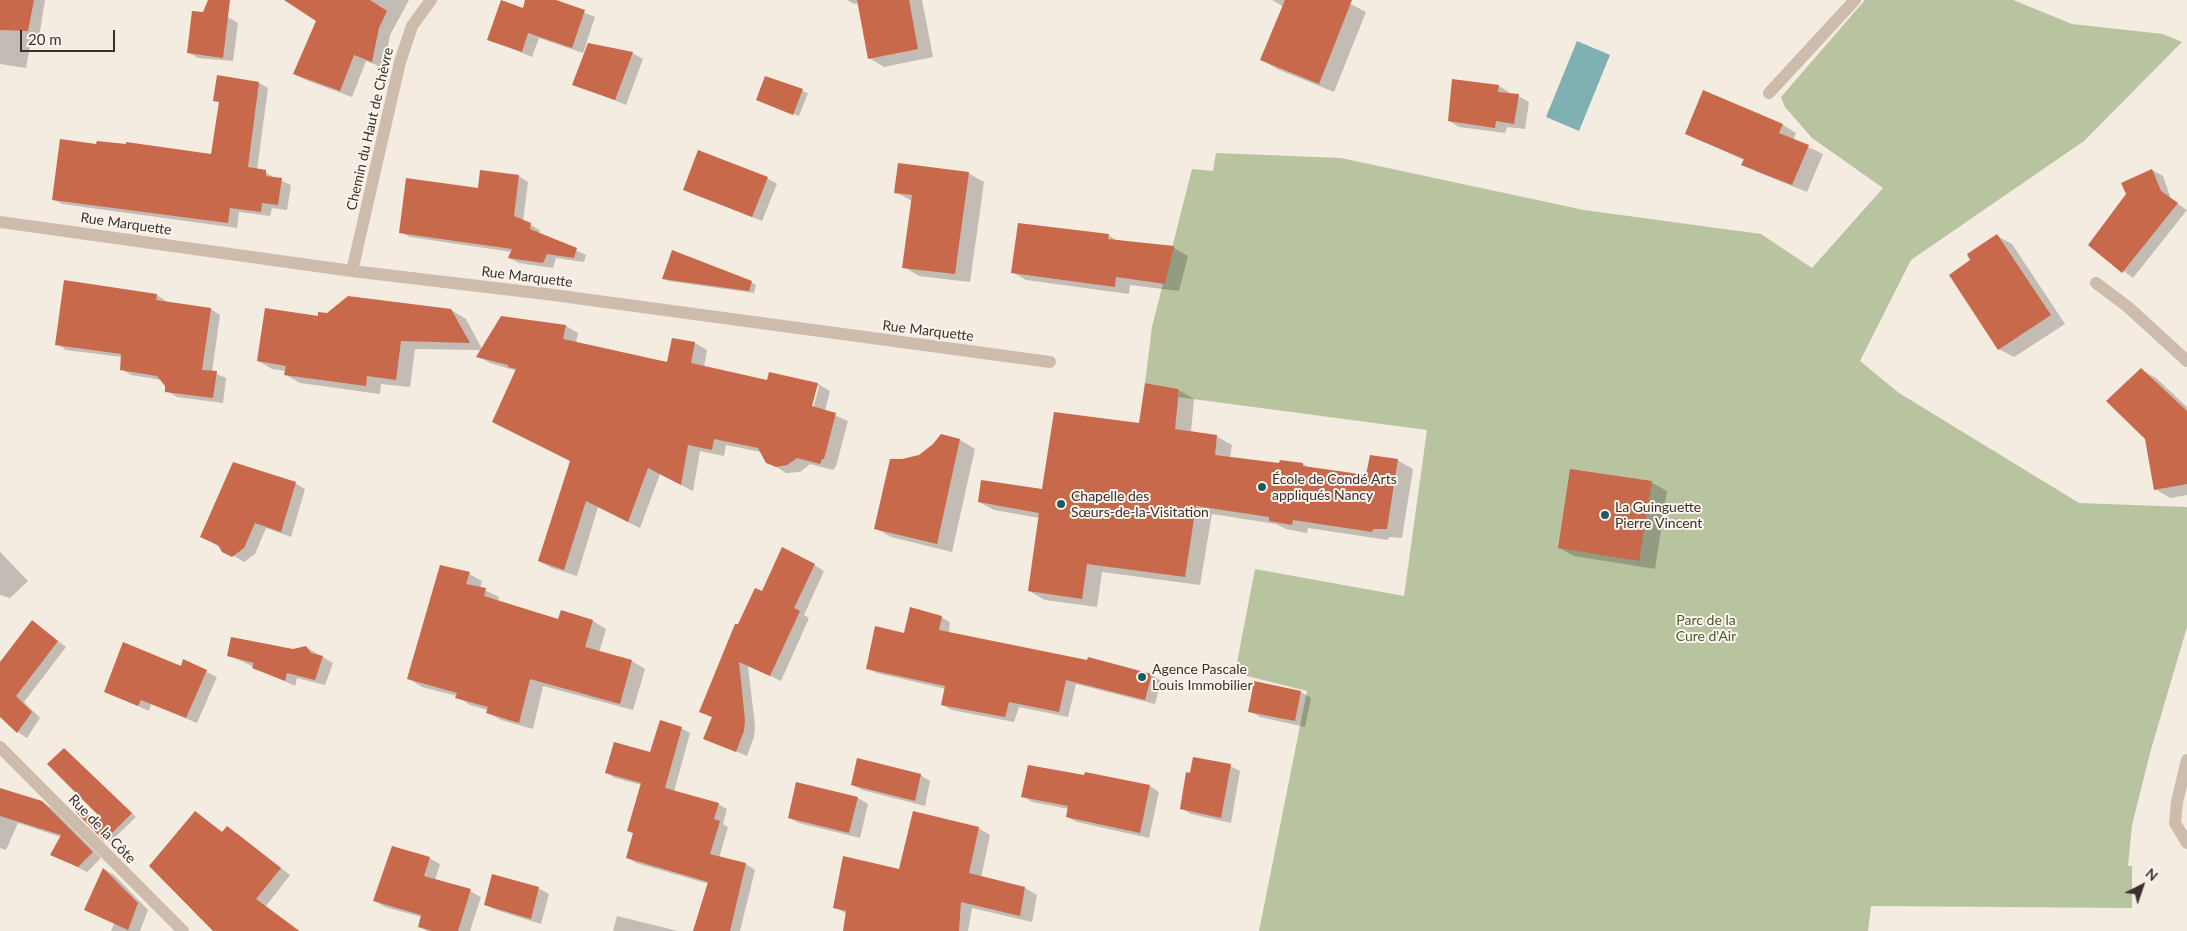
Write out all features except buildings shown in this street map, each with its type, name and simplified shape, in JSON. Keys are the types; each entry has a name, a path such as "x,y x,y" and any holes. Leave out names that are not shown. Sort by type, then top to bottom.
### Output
{"street":[{"name":"Chemin du Haut de Chèvre","path":"352,270 400,62 412,26 431,0"},
{"path":"1769,93 1855,0"},
{"name":"Rue Marquette","path":"0,222 1050,362"},
{"path":"2096,283 2128,307 2187,361"},
{"name":"Rue de la Côte","path":"0,747 183,931"},
{"path":"2187,760 2177,802 2175,824 2187,843"}],"green space":[{"name":"Parc de la Cure d'Air","path":"1865,0 2013,0 2072,24 2163,34 2182,42 2084,141 1911,260 1860,361 1899,393 2079,503 2187,507 2187,627 2150,753 2132,825 2128,866 2132,866 2132,908 1871,906 1868,931 1259,931 1307,691 1235,673 1255,569 1404,596 1427,430 1178,397 1180,389 1145,383 1152,327 1192,169 1213,171 1216,153 1341,158 1584,210 1761,234 1812,268 1883,188 1812,138 1785,107 1781,97"}],"water":[{"path":"1577,41 1610,55 1579,131 1546,117"}],"place":[{"name":"École de Condé Arts appliqués Nancy","path":"1262,487"},
{"name":"Chapelle des Sœurs-de-la-Visitation","path":"1061,504"},
{"name":"La Guinguette Pierre Vincent","path":"1605,515"},
{"name":"Agence Pascale Louis Immobilier","path":"1142,677"}]}
